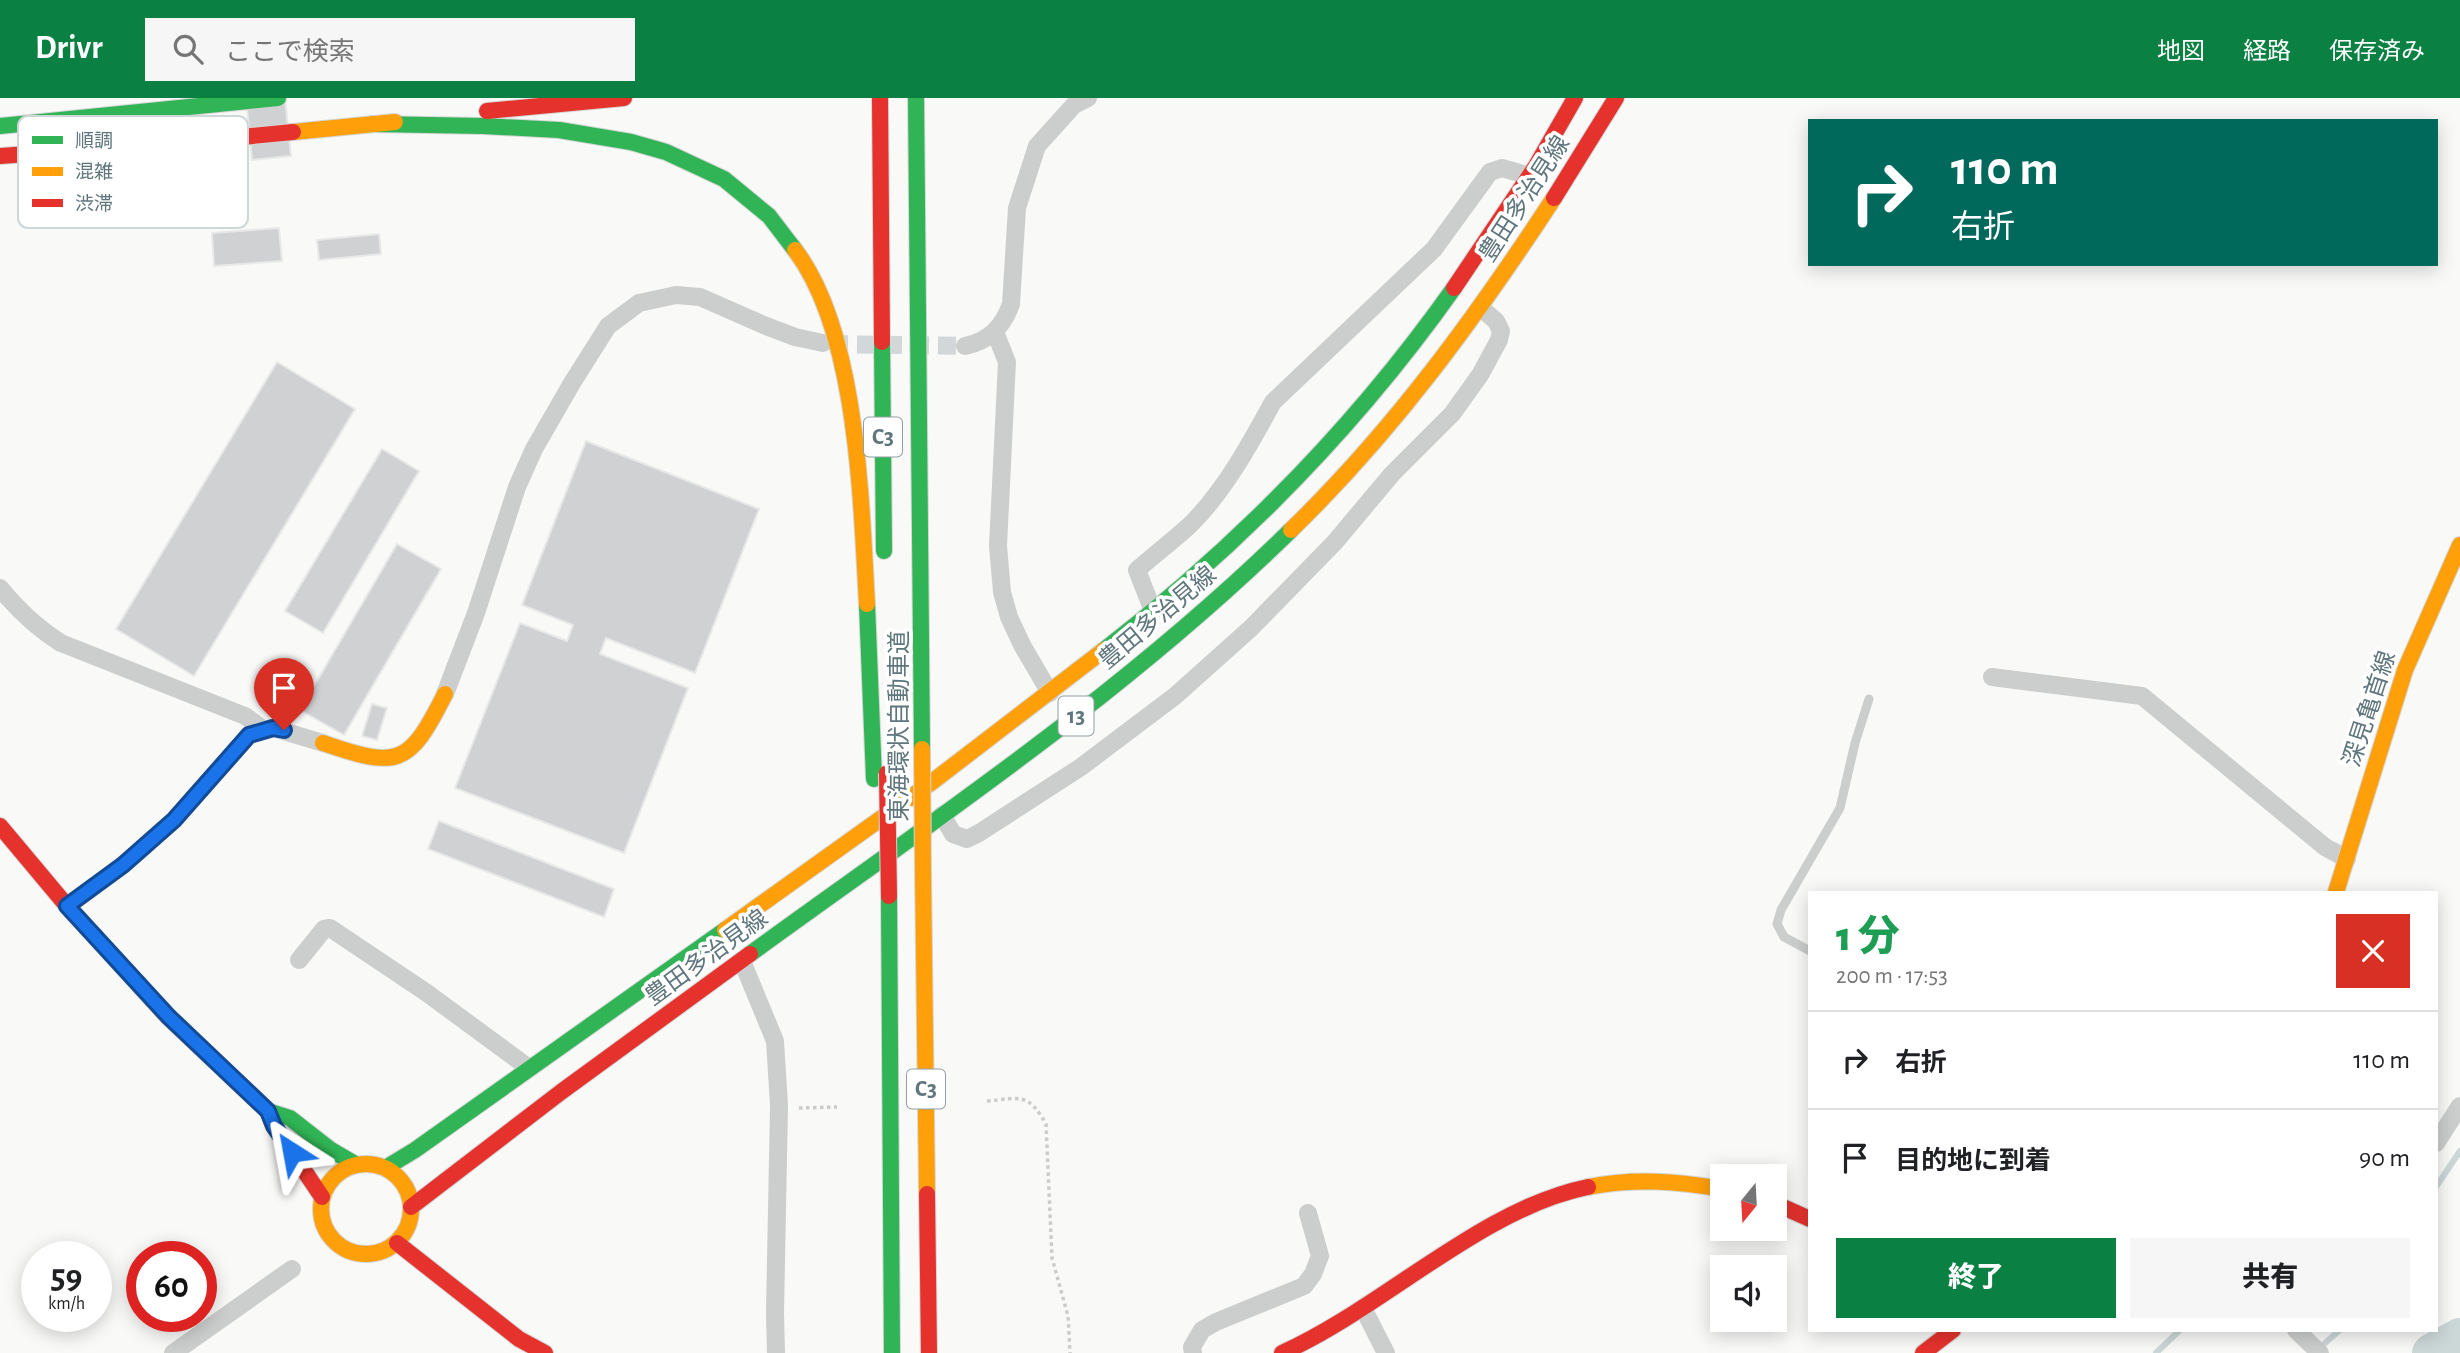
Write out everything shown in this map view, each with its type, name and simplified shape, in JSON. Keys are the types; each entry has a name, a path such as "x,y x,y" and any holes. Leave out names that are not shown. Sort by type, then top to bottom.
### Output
{"main road":[{"path":"99,116 278,98"},
{"path":"248,136 624,98"},
{"name":"東海環状自動車道","path":"916,98 929,1353"},
{"name":"豊田多治見線","path":"387,1167 415,1150 935,780 1181,589 1250,523 1369,397 1474,262 1530,176 1575,98"},
{"name":"豊田多治見線","path":"411,1208 561,1092 1000,775 1121,681 1223,594 1318,505 1416,393 1481,308 1616,98"},
{"name":"C3","path":"880,99 885,569"},
{"path":"0,126 18,124"},
{"path":"373,124 560,131 612,138 664,151 723,177 747,195 792,243 823,299 844,368 851,405 881,776"},
{"path":"920,445 933,139"},
{"path":"0,156 18,155"},
{"name":"深見亀首線","path":"2336,891 2405,670 2460,545"},
{"name":"東海環状自動車道","path":"886,678 881,776 889,928 891,1353"},
{"path":"323,743 357,755 394,760 408,754 419,742 445,694"},
{"path":"0,826 67,906 169,1017 268,1111 274,1126 321,1197 322,1221 328,1235 339,1245 368,1255 397,1243 411,1220 409,1191 400,1178 387,1167 355,1164 333,1178 321,1197"},
{"path":"268,1111 290,1118 331,1150 355,1164"},
{"path":"1282,1353 1322,1334 1481,1232 1544,1201 1601,1185 1651,1180 1710,1187"},
{"path":"1787,1209 1808,1218"},
{"path":"397,1243 519,1339 545,1353"},
{"path":"1923,1353 1949,1332"}],"street":[{"path":"965,346 978,343 995,332 1007,316 1011,304 1017,208 1037,146 1074,105 1088,98"},
{"path":"1153,611 1137,570 1191,524 1215,497 1273,402 1434,249 1490,172 1502,168 1530,176"},
{"path":"445,694 517,486 565,394 608,326 639,303 676,295 700,297 766,326 823,344"},
{"path":"942,815 953,834 967,839 979,833 1081,767 1175,696 1251,628 1335,542 1392,474 1439,428 1480,375 1501,331 1496,321 1481,308"},
{"path":"995,332 1007,362 998,546 1002,592 1009,617 1022,645 1050,693"},
{"path":"0,588 16,608 42,631 61,643 245,716 263,729"},
{"path":"1992,677 2142,696 2325,848 2347,859"},
{"path":"67,906 123,865 174,820 249,735 273,728 323,743"},
{"path":"299,960 324,929 330,928 427,993 528,1068"},
{"path":"742,961 775,1041 779,1105 776,1353"},
{"path":"2438,1140 2460,1106"},
{"path":"1193,1353 1192,1348 1202,1330 1304,1286 1313,1274 1320,1256 1308,1213"},
{"path":"173,1353 292,1269"},
{"path":"1363,1308 1385,1353"}],"lane":[{"path":"1808,950 1784,937 1777,924 1781,910 1840,808 1855,743 1869,699"}],"path":[{"path":"987,1101 1014,1098 1027,1100 1036,1107 1046,1124 1052,1258 1068,1316 1070,1353"},
{"path":"779,1105 805,1109 837,1107"}],"building":[{"path":"246,98 285,98 291,156 252,160"},
{"path":"279,228 282,261 214,266 212,233"},
{"path":"379,234 381,254 319,260 317,240"},
{"path":"277,362 355,409 194,676 116,629"},
{"path":"586,441 759,509 695,673 606,638 600,654 688,688 624,853 455,788 520,623 567,641 573,625 522,605"},
{"path":"382,449 419,471 323,633 285,611"},
{"path":"397,544 441,569 344,735 300,710"},
{"path":"372,704 387,708 377,740 362,736"},
{"path":"439,821 614,889 604,917 428,849"}],"waterway":[{"path":"2438,1184 2460,1151"},
{"path":"2156,1353 2178,1332"},
{"path":"2325,1343 2338,1332"},
{"path":"2431,1353 2460,1337"}],"tunnel":[{"path":"830,344 965,346"}],"traffic: fast":[{"path":"99,116 278,98"},
{"path":"916,98 922,749"},
{"path":"0,126 18,124"},
{"path":"373,124 559,130 631,142 666,152 724,179 769,216 795,250"},
{"path":"1104,650 1201,570 1292,482 1377,388 1454,288"},
{"path":"882,342 884,551"},
{"path":"750,954 960,803 1097,699 1228,589 1291,530"},
{"path":"867,604 874,779"},
{"path":"889,896 892,1353"},
{"path":"387,1167 415,1150 725,930"},
{"path":"268,1111 290,1118 331,1150 355,1164"}],"traffic: slow":[{"path":"293,132 395,122"},
{"path":"1291,530 1365,453 1432,371 1554,198"},
{"path":"795,250 816,285 832,326 844,372 858,469 867,604"},
{"path":"2336,891 2405,670 2460,545"},
{"path":"725,930 932,782 1104,650"},
{"path":"323,743 369,756 385,758 399,755 421,736 445,694"},
{"path":"922,749 923,871"},
{"path":"923,871 927,1194"},
{"path":"366,1164 383,1167 398,1177 408,1192 411,1209 408,1226 398,1241 383,1251 366,1254 349,1251 334,1241 324,1226 321,1209 324,1192 334,1177 349,1167 366,1164"},
{"path":"1588,1187 1622,1182 1655,1182 1710,1187"}],"traffic: jam":[{"path":"487,111 624,98"},
{"path":"880,98 882,342"},
{"path":"1454,288 1536,166 1575,98"},
{"path":"1554,198 1616,98"},
{"path":"248,136 293,132"},
{"path":"0,156 18,155"},
{"path":"887,773 889,896"},
{"path":"0,826 67,906 168,1017 268,1111 274,1126 322,1197"},
{"path":"411,1207 561,1092 750,954"},
{"path":"1282,1353 1320,1334 1470,1237 1548,1199 1588,1187"},
{"path":"927,1194 929,1353"},
{"path":"1787,1209 1808,1218"},
{"path":"397,1243 519,1339 545,1353"},
{"path":"1923,1353 1950,1332"}],"route":[{"path":"284,730 263,729 249,735 174,820 123,865 67,906 169,1017 268,1111 274,1126 292,1152"}]}
